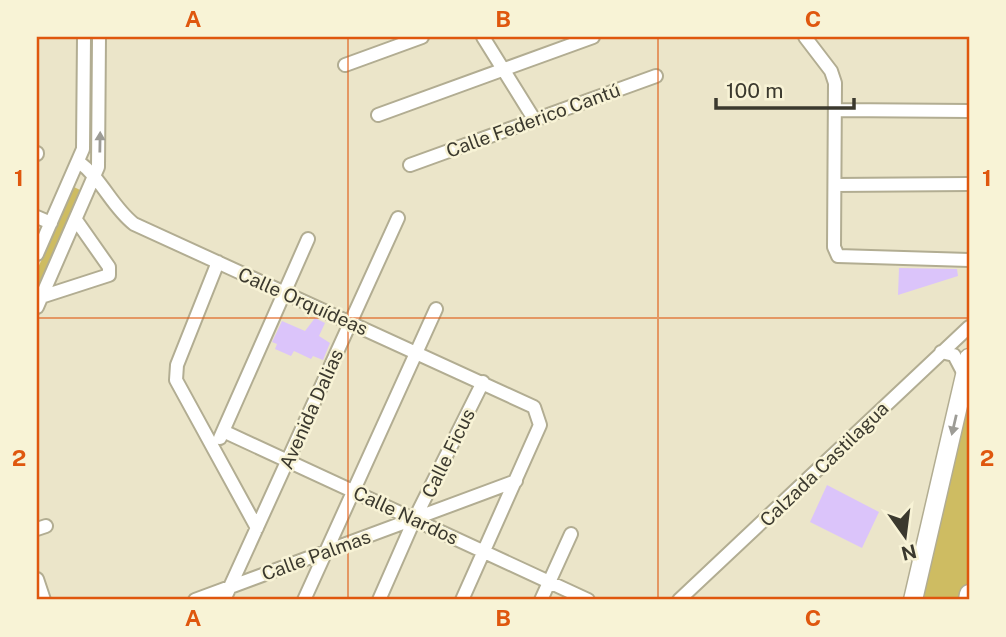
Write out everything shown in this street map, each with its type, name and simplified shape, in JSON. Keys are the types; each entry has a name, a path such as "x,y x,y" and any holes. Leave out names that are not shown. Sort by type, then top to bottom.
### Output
{"highway":[{"path":"913,600 969,358"},
{"path":"968,600 969,594"}],"street":[{"path":"37,254 79,162 85,138 84,37"},
{"path":"39,302 95,174 100,142 99,37"},
{"path":"345,65 422,37"},
{"path":"482,37 534,119"},
{"path":"378,115 593,37"},
{"path":"805,37 831,71 837,110 834,247 838,256 969,260"},
{"name":"Calle Federico Cantú","path":"410,165 656,76"},
{"path":"837,110 969,111"},
{"name":"Calle Orquídeas","path":"79,162 95,174 134,224 529,403 541,420 516,481"},
{"path":"835,185 969,184"},
{"path":"37,218 51,223"},
{"name":"Avenida Dalias","path":"230,587 398,218"},
{"path":"39,302 109,275 109,267 76,220"},
{"path":"214,451 308,239"},
{"path":"218,262 177,365 176,380 257,528"},
{"path":"304,600 436,309"},
{"name":"Calzada Castilagua","path":"679,600 969,327"},
{"path":"941,352 954,355 965,376"},
{"name":"Calle Ficus","path":"379,600 415,518 483,382"},
{"name":"Calle Nardos","path":"223,431 588,600"},
{"path":"462,600 516,481"},
{"name":"Calle Palmas","path":"195,600 217,599 230,587 516,481"},
{"path":"541,600 571,534"}],"shaded area":[{"path":"74,187 82,191 37,295 37,270"},
{"path":"969,361 969,586 966,600 915,600"}],"building":[{"path":"899,268 957,269 958,276 898,295"},
{"path":"315,318 325,323 319,336 330,343 323,360 313,356 311,359 294,351 291,356 275,349 277,344 272,342 282,321 305,331"},
{"path":"827,485 879,512 862,548 810,522"}]}
